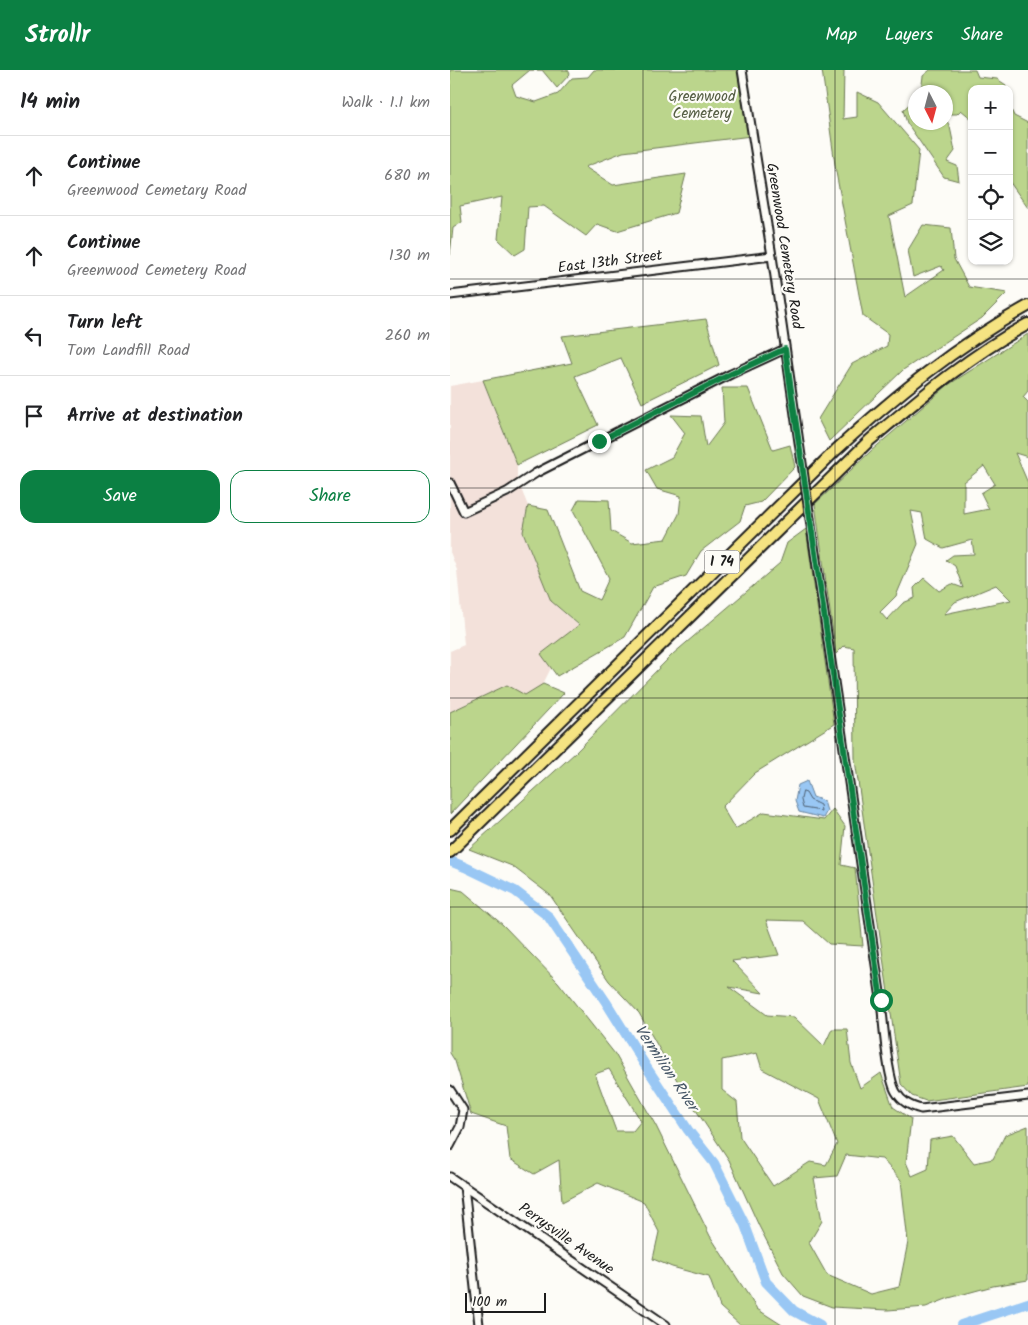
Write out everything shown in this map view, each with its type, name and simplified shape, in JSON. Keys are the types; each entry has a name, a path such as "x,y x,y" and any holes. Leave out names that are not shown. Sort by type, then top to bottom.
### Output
{"highway":[{"name":"I 74","path":"450,830 836,450 887,403 942,360 998,323 1028,306"},
{"name":"I 74","path":"450,852 870,440 929,390 1028,324"}],"street":[{"name":"Greenwood Cemetery Road","path":"742,70 772,256 880,990 890,1072 895,1091 908,1105 921,1109 1028,1096"},
{"name":"East 13th Street","path":"450,295 772,256"},
{"path":"450,483 464,512 507,492 536,473 599,441 731,374 785,349"},
{"path":"450,1090 463,1110 460,1127 450,1146"},
{"name":"Perrysville Avenue","path":"450,1177 666,1325"},
{"path":"464,1186 479,1325"}],"shaded area":[{"path":"483,380 517,465 517,479 528,506 523,533 551,601 579,626 541,654 551,668 543,684 525,696 507,685 450,712 450,651 464,645 457,570 450,552 450,386"}],"green space":[{"name":"Greenwood Cemetery","path":"450,70 530,70 512,85 516,96 536,102 558,94 572,78 588,77 594,70 740,70 751,136 623,152 585,167 613,185 686,174 676,213 617,231 597,224 586,236 544,206 528,207 525,249 515,255 498,239 502,197 460,206 462,222 453,228 450,255"},
{"path":"542,70 568,70 570,74 557,88"},
{"path":"822,70 844,70 843,119 857,117 857,92 878,102 919,150 913,205 889,216 905,297 944,270 941,266 913,277 908,250 923,225 951,228 954,259 969,287 1007,293 982,318 903,370 829,441 818,419 852,364 887,346 888,334 863,316 836,172"},
{"path":"930,70 975,70 978,77 997,79 1006,85 968,85 968,116 961,110 957,114 953,114 953,85 922,85 923,76"},
{"path":"908,105 908,124 907,123 903,110"},
{"path":"1013,114 1028,123 1028,208 1013,187"},
{"path":"912,130 951,130 955,151 947,162 957,166 959,181 944,177"},
{"path":"706,319 719,365 642,403 621,358 575,376 598,425 517,465 483,380 572,363 562,336"},
{"path":"1028,334 1028,391 1023,397 1028,402 1028,457 1015,453 1028,483 1028,1087 926,1101 912,1096 901,1084 855,760 854,648 844,646 836,654 815,504 871,451 948,385","holes":["984,466 995,484 981,493 989,509 964,514 964,482","911,511 922,513 927,539 943,548 972,540 974,554 953,555 946,560 955,566 963,588 952,584 939,591 924,578 914,588 915,598 903,603 887,620 880,612 896,596 918,544","996,585 1011,600 944,614 955,602"]},
{"path":"722,388 748,388 773,450 790,445 795,467 761,502 745,506 740,521 701,551 686,576 653,587 625,637 557,676 541,654 579,625 551,601 523,532 528,506 548,510 580,591 599,600 609,578 573,510 579,499 609,500 611,531 632,543 666,539 679,514 681,496 657,489 646,470 672,457 685,433 671,415 701,416 706,447 724,423"},
{"path":"806,529 834,724 755,773 722,807 735,829 764,812 824,820 833,809 845,826 841,865 855,868 863,946 829,944 803,921 766,920 779,955 732,961 763,993 729,987 767,1015 794,1017 824,1046 832,1029 847,1029 851,1063 860,1088 881,1073 893,1107 911,1119 906,1162 912,1176 928,1169 930,1140 953,1136 974,1163 993,1159 1005,1135 1028,1126 1028,1280 993,1286 949,1298 926,1307 888,1310 832,1307 803,1296 783,1273 729,1160 682,1089 639,1013 609,981 550,895 512,866 469,849 575,753 673,654 780,563 787,543","holes":["757,1053 762,1069 819,1099 837,1144 826,1165 810,1162 773,1186 740,1137 737,1102 722,1090 722,1060","846,1155 882,1159 901,1180 908,1242 899,1287 871,1294 827,1275 809,1243 822,1221 814,1178 837,1176"]},
{"path":"543,684 564,693 450,814 450,712 507,685 525,695"},
{"path":"450,888 463,891 503,925 558,982 615,1054 656,1126 710,1236 757,1309 782,1325 740,1325 720,1307 709,1277 672,1267 653,1259 659,1232 644,1202 598,1183 562,1202 559,1160 534,1174 510,1159 506,1126 471,1114 455,1061 450,1053","holes":["609,1069 641,1121 633,1131 616,1131 595,1074"]}],"water":[{"path":"807,781 813,797 824,801 827,811 823,818 799,812 795,801 798,785"}],"waterway":[{"name":"Vermilion River","path":"450,861 515,891 548,916 688,1130 714,1163 745,1225 766,1282 794,1311 820,1325"},
{"name":"Vermilion River","path":"961,1325 1028,1303"}],"route":[{"path":"599,441 731,374 785,349 881,1000"}]}
